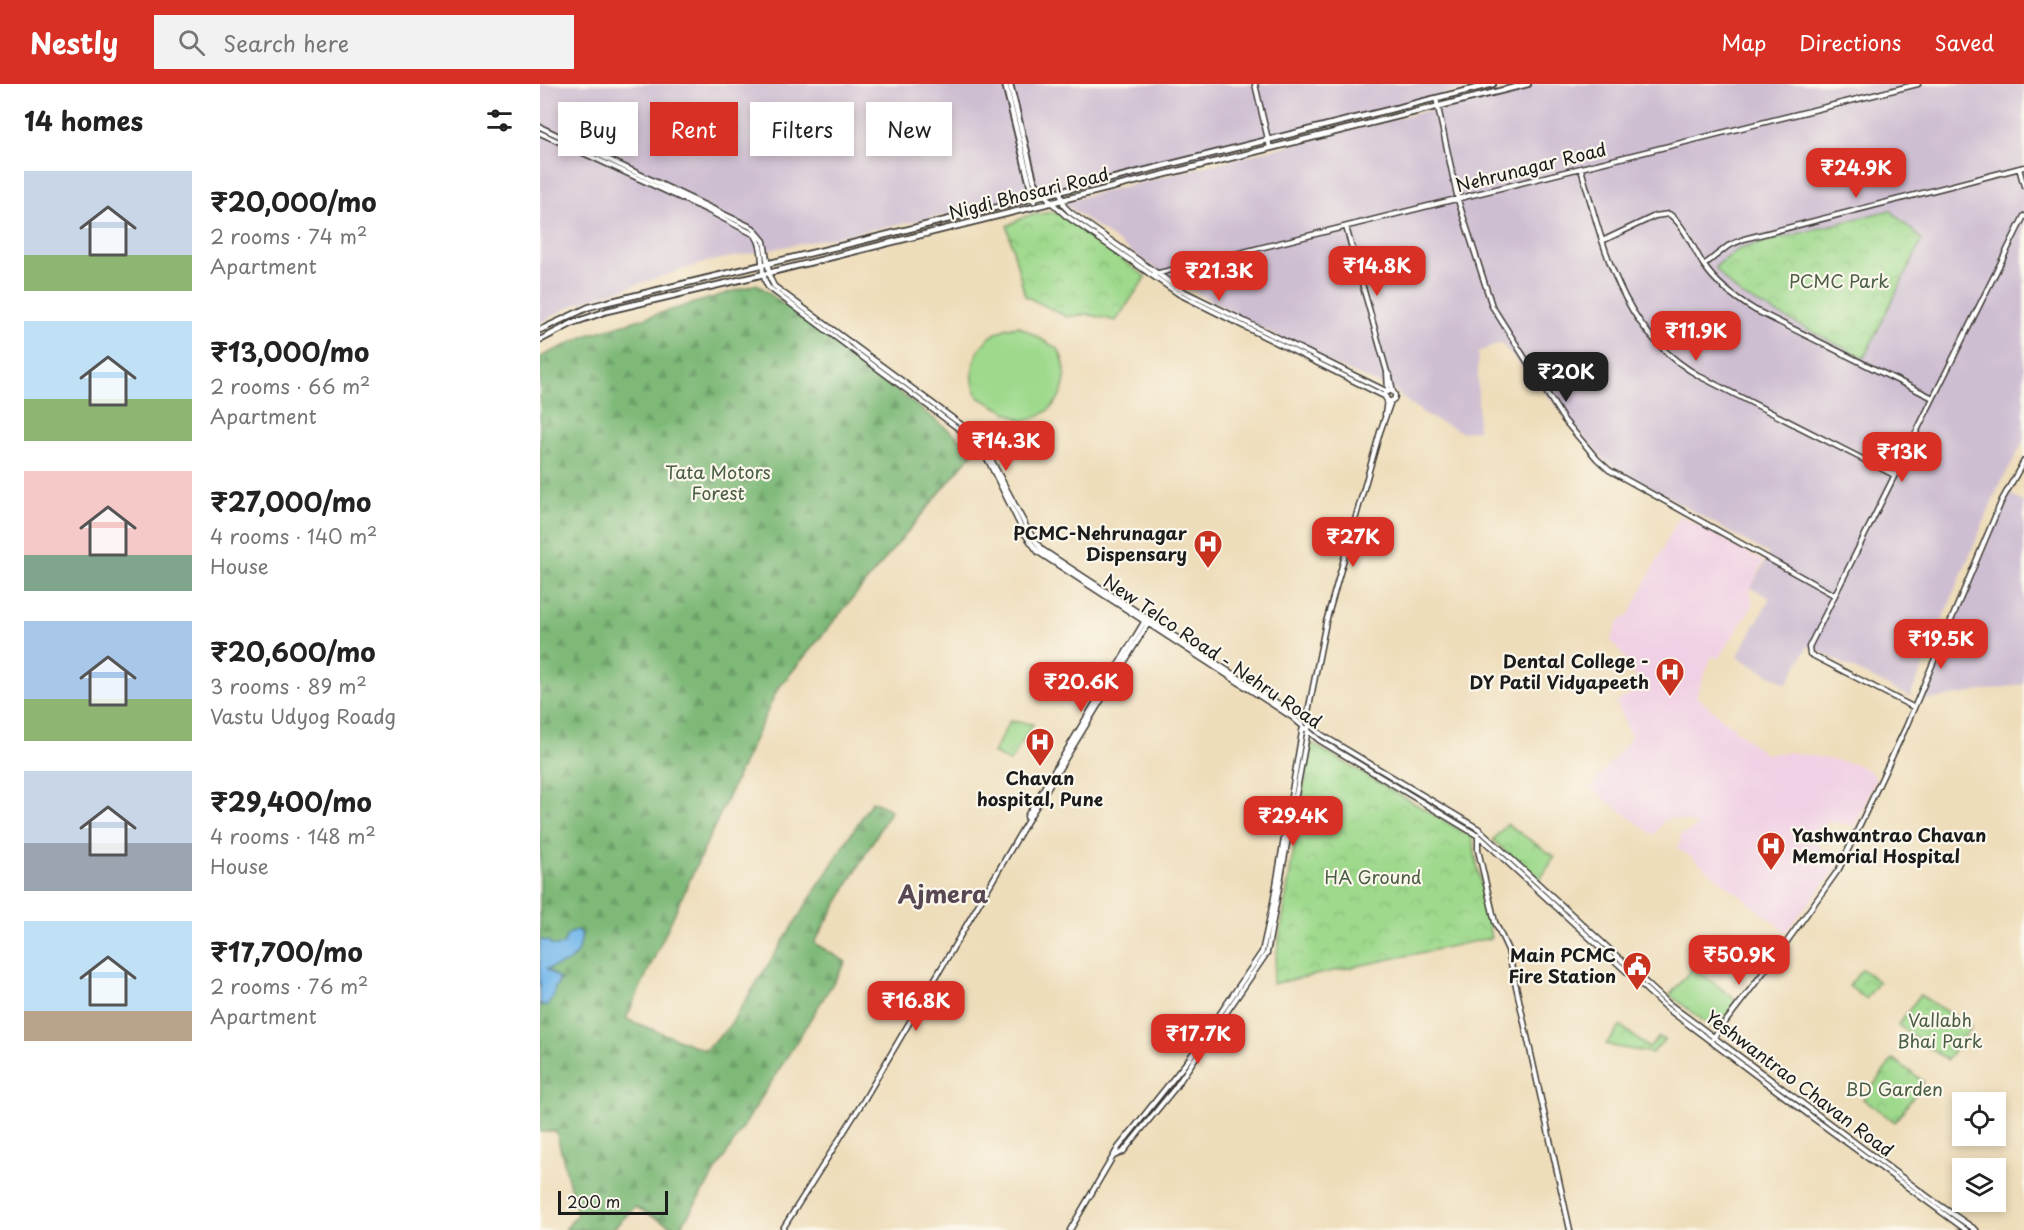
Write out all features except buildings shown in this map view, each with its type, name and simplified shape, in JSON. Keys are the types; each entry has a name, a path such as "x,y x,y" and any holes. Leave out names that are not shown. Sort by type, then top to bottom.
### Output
{"main road":[{"path":"1005,84 1035,207"},
{"path":"1010,84 1034,180 1038,189 1052,202"},
{"name":"Nigdi Bhosari Road","path":"540,330 589,307 1493,84"},
{"name":"Nigdi Bhosari Road","path":"540,340 592,315 1528,84"}],"street":[{"path":"1255,84 1270,148"},
{"name":"Nehrunagar Road","path":"1151,275 1918,84"},
{"path":"1436,98 1458,200 1492,306 1564,420 1597,459 1616,474 1834,595"},
{"path":"540,127 753,228 764,241 769,272"},
{"path":"540,133 707,210 755,235 760,243 763,274"},
{"path":"1704,265 1728,246 1744,239 2021,168 2024,186"},
{"path":"1581,169 1618,286 1646,332 1676,362 1701,377 1894,475"},
{"path":"1060,192 1064,206 1070,212 1186,293 1389,395"},
{"path":"1052,202 1179,294 1389,395"},
{"path":"1602,241 1666,213 1675,218 1704,265 1728,292 1751,308 1933,398"},
{"path":"1913,707 1810,654 1809,645 2024,216"},
{"path":"1070,1230 1118,1148 1189,1059 1262,952 1326,622 1389,395 1390,376 1346,227"},
{"name":"New Telco Road - Nehru Road","path":"769,272 774,286 979,445 1024,533 1038,552 1238,681 1306,722 1322,735 1479,832"},
{"name":"New Telco Road - Nehru Road","path":"763,274 771,290 872,361"},
{"path":"1712,1040 1839,869 1906,727 2002,500 2024,461"},
{"path":"782,1230 864,1100 1028,820 1027,816 1045,785 1147,621"},
{"name":"New Telco Road - Nehru Road","path":"1306,722 1307,730 1319,740 1479,832"},
{"path":"1114,1156 1123,1152 1175,1088 1267,953 1307,730"},
{"path":"1479,832 1478,850 1495,922 1506,945 1570,1230"},
{"name":"Yeshwantrao Chavan Road","path":"1479,832 1657,1000 1945,1210 1976,1230"},
{"name":"Yeshwantrao Chavan Road","path":"1712,1040 1966,1230"}],"shaded area":[{"path":"540,84 1485,84 1048,195 707,262 576,304 540,323"},
{"path":"1533,84 2024,84 2024,441 1998,488 1910,697 1808,646 1787,684 1737,657 1770,598 1751,588 1769,554 1606,462 1501,343 1478,352 1478,430 1462,432 1431,418 1394,390 1317,358 1207,299 1147,263 1062,202"},
{"path":"2008,493 2024,503 2024,684 1922,701"},
{"path":"1680,515 1763,561 1750,590 1753,605 1719,658 1712,656 1696,696 1765,754 1790,752 1855,764 1867,769 1876,778 1855,826 1828,821 1816,841 1800,828 1839,865 1786,932 1689,855 1676,848 1682,840 1679,838 1681,835 1694,829 1697,824 1671,818 1664,820 1654,835 1590,788 1631,738 1616,702 1640,689 1629,663 1611,641 1617,624 1630,613"}],"green space":[{"name":"PCMC Park","path":"1890,210 1922,240 1864,358 1741,295 1715,267 1739,249"},
{"path":"1052,212 1061,215 1146,277 1116,321 1087,314 1067,317 1025,296 1007,226 1026,216"},
{"name":"Tata Motors Forest","path":"757,284 975,450 777,690 626,1019 705,1050 728,1028 872,801 891,810 814,943 846,962 679,1230 635,1207 612,1230 565,1230 577,1214 556,1131 540,1132 540,357 588,335"},
{"path":"1019,326 1058,349 1065,373 1064,384 1054,404 1046,412 1023,421 978,397 973,372 974,361 986,341 1006,329"},
{"path":"1010,721 1033,724 1010,762 993,753"},
{"name":"HA Ground","path":"1311,743 1472,837 1491,938 1272,984"},
{"path":"1507,824 1555,857 1538,882 1493,840"},
{"path":"1693,967 1737,1001 1715,1030 1670,995"},
{"path":"1862,969 1879,982 1866,999 1849,986"},
{"name":"Vallabh Bhai Park","path":"1920,995 1971,1027 1947,1060 1898,1025"},
{"path":"1621,1026 1649,1048 1659,1037 1664,1040 1652,1053 1606,1044"},
{"name":"BD Garden","path":"1893,1059 1924,1082 1895,1122 1863,1099"}],"water":[{"path":"577,930 582,934 576,955 562,965 547,969 562,981 558,980 554,996 546,1007 540,1005 540,940 549,941 555,946 563,945 567,935"}],"place":[{"name":"PCMC-Nehrunagar Dispensary","path":"1208,570"},
{"name":"Dental College - DY Patil Vidyapeeth","path":"1670,698"},
{"name":"Chavan hospital, Pune","path":"1040,768"},
{"name":"Yashwantrao Chavan Memorial Hospital","path":"1771,872"},
{"name":"Main PCMC Fire Station","path":"1637,992"}],"district":[{"name":"Ajmera","path":"943,895"}]}
